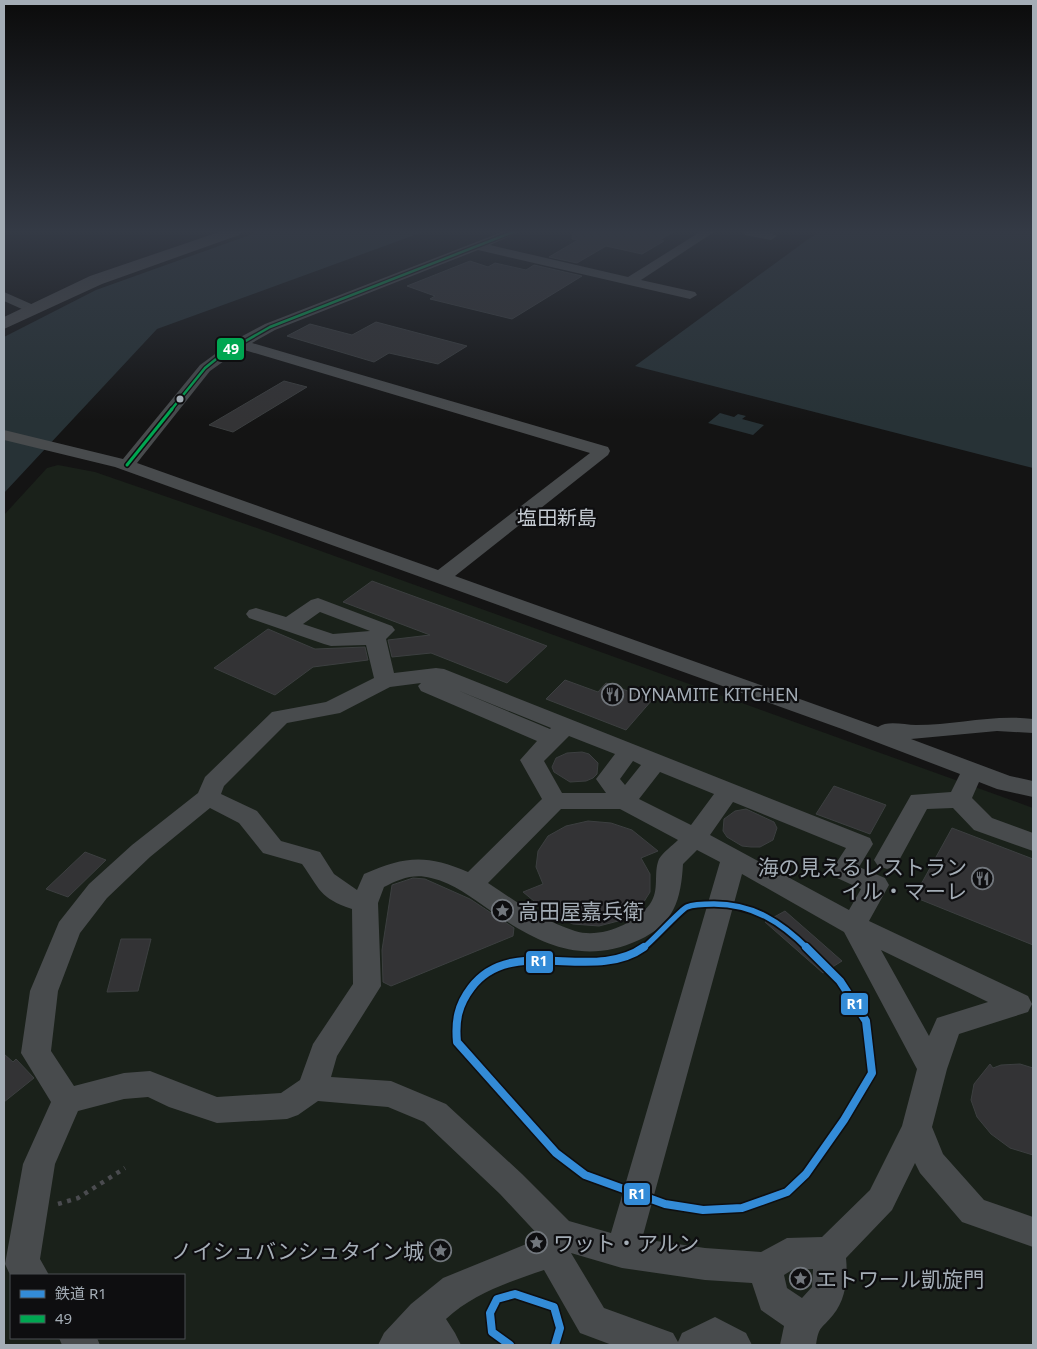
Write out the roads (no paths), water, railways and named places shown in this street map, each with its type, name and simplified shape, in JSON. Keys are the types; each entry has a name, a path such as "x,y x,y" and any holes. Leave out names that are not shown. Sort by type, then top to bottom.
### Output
{"highway":[{"path":"4,324 66,295"}],"street":[{"path":"127,465 205,368 238,344 270,327 352,295"},
{"path":"4,296 33,310"},
{"path":"238,344 602,451 440,578"},
{"path":"4,435 127,465 850,724 1012,785 1033,789"},
{"path":"256,614 331,640 375,638 385,681"},
{"path":"67,1101 36,1053 44,992 68,929 98,891 141,851 208,797 213,783 280,717 332,708 385,681 436,674 559,732 629,751 861,844 844,871 876,885 854,925"},
{"path":"850,724 906,734 951,731 1003,723 1033,726"},
{"path":"555,801 532,760 559,732"},
{"path":"629,751 608,779 624,801 733,860 790,888 854,925 1025,1007"},
{"path":"624,801 656,762"},
{"path":"959,800 973,771"},
{"path":"313,1088 323,1053 367,986 365,903 373,882 400,868 434,867 471,884 521,918 574,942 612,941 643,927 662,908 669,890 671,861 694,839 729,791"},
{"path":"208,797 248,817 272,847 311,858 323,878 335,891 348,899 365,903"},
{"path":"887,860 919,801 959,800 983,824 1033,842"},
{"path":"471,884 555,801 624,801"},
{"path":"622,1252 733,860"},
{"path":"854,925 932,1069"},
{"path":"396,1345 423,1316 456,1290 518,1263 555,1243 705,1264 765,1268 786,1254 829,1252 881,1200 918,1127 932,1069 947,1026 1025,1007"},
{"path":"67,1101 124,1086 150,1084 180,1098 217,1110 287,1106 313,1088 391,1094 435,1113 511,1184 555,1243 592,1321 661,1345"},
{"path":"31,1274 22,1264 39,1164 67,1101"},
{"path":"918,1127 931,1163 973,1211 1033,1232"},
{"path":"765,1268 773,1298 800,1332 822,1305 831,1280 829,1252"},
{"path":"423,1316 443,1345"},
{"path":"694,1345 715,1334 734,1345"}],"rail line":[{"name":"R1","path":"707,904 733,904 758,911 789,930 840,981 866,1021 872,1073 844,1120 806,1174 787,1192 742,1208 703,1210 665,1204 585,1175 556,1153 457,1042 456,1028 457,1016 464,998 477,981 495,967 529,961 599,963 616,960 632,955 646,946 686,907 707,904"},
{"name":"R1","path":"510,1345 492,1332 490,1313 497,1299 515,1294 554,1307 560,1328 555,1345"}],"place":[{"name":"DYNAMITE KITCHEN","path":"612,694"},
{"name":"海の見えるレストラン イル・マーレ","path":"983,879"},
{"name":"高田屋嘉兵衛","path":"502,911"},
{"name":"ワット・アルン","path":"537,1243"},
{"name":"ノイシュバンシュタイン城","path":"440,1251"},
{"name":"エトワール凱旋門","path":"800,1279"}],"district":[{"name":"塩田新島","path":"557,517"}]}
